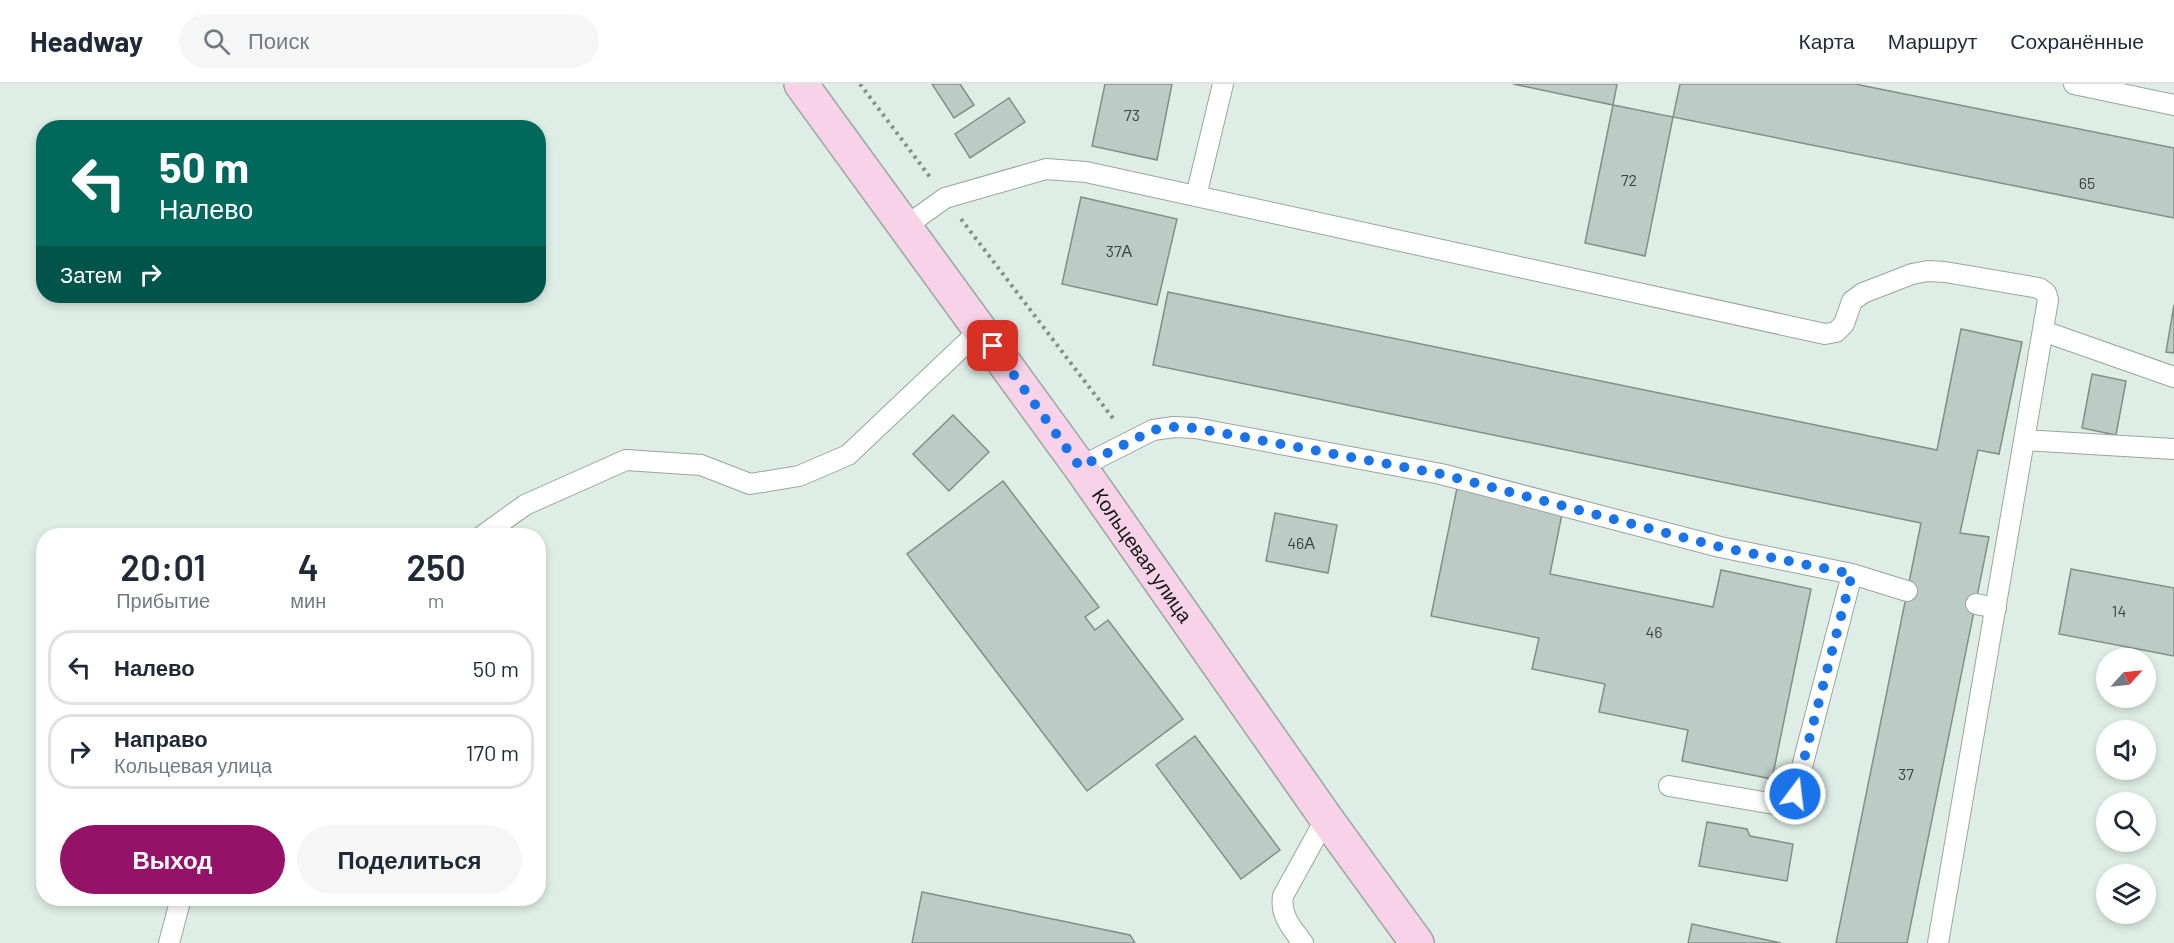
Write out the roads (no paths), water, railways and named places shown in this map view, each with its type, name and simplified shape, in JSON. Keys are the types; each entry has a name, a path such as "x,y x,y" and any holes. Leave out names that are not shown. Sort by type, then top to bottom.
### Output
{"street":[{"name":"Кольцевая улица","path":"801,84 1080,467 1326,818 1417,943"}],"lane":[{"path":"1196,196 1222,84"},
{"path":"2074,84 2174,105"},
{"path":"906,226 945,198 1046,169 1086,172 1825,334 1836,333 1844,324 1852,301 1863,293 1912,274 1928,271 1945,272 2039,288 2046,293 2048,300 1938,943"},
{"path":"493,528 525,505 626,460 701,465 750,484 799,476 848,455 981,329"},
{"path":"2043,331 2174,377"},
{"path":"1080,467 1153,430 1174,427 1195,428 1441,474 1720,547 1852,574 1907,591"},
{"path":"2024,440 2174,449"},
{"path":"1670,786 1780,805 1795,794 1852,574"},
{"path":"1976,604 1995,608"},
{"path":"1303,943 1285,918 1281,907 1283,896 1326,818"},
{"path":"169,943 180,906"}]}
